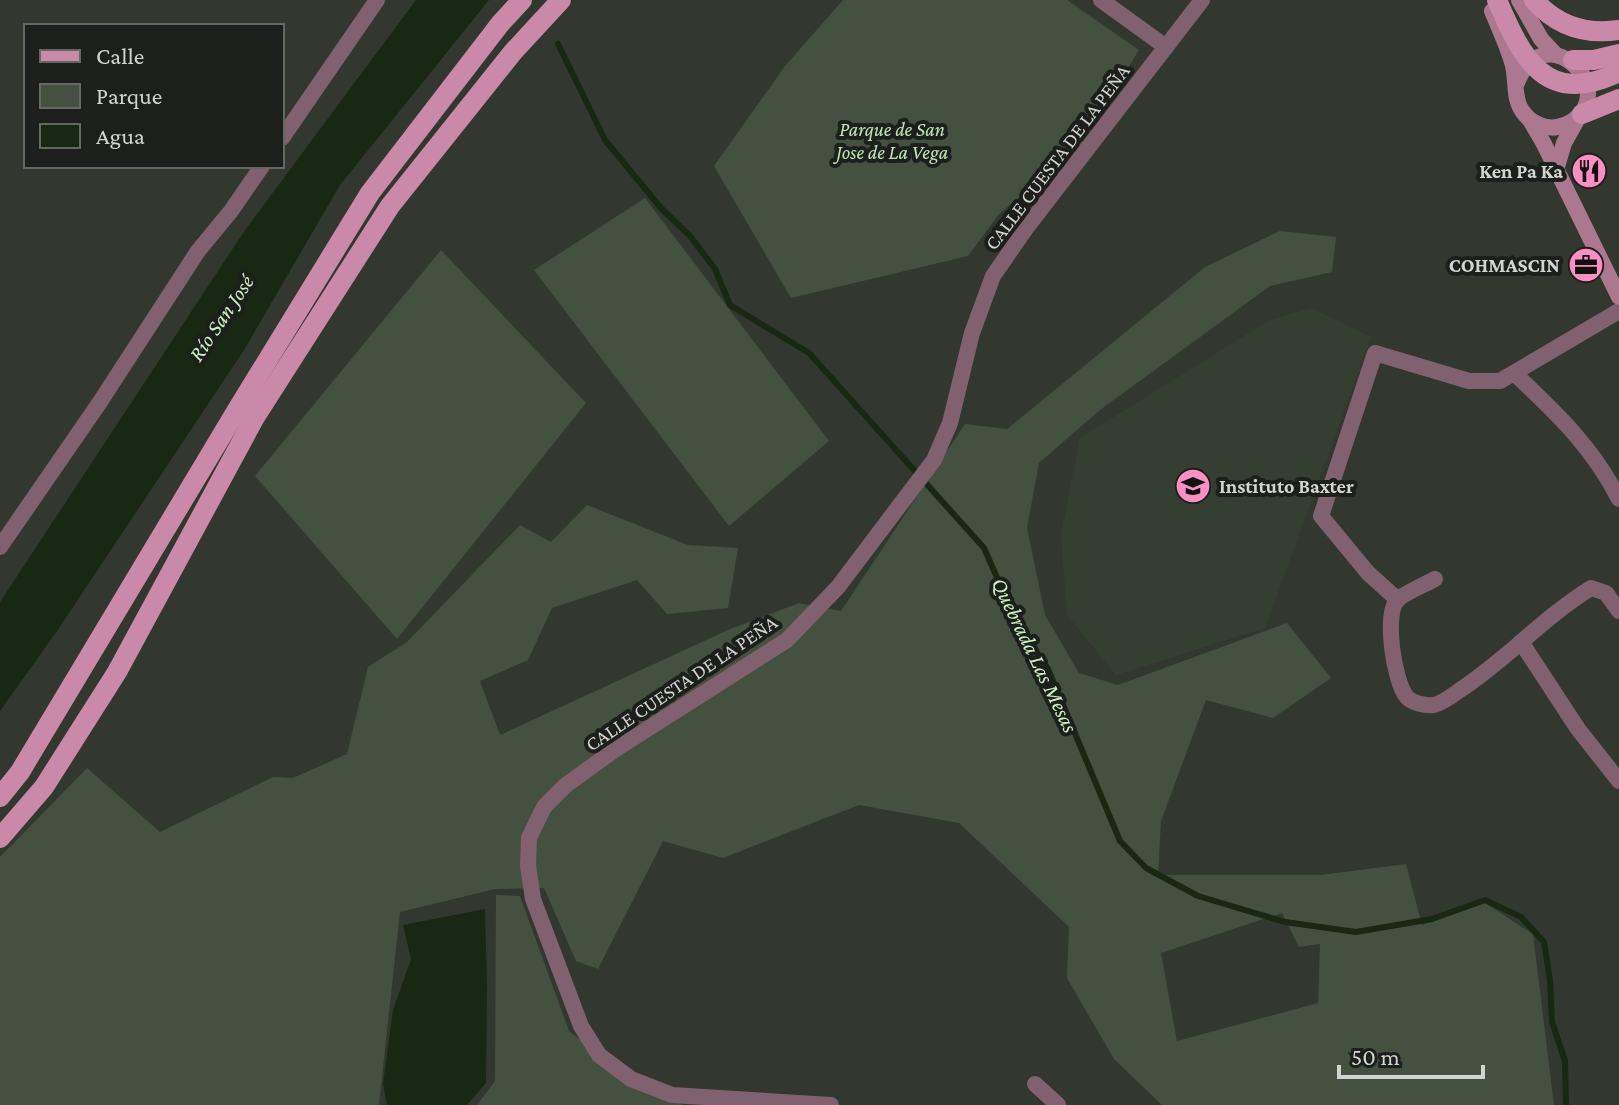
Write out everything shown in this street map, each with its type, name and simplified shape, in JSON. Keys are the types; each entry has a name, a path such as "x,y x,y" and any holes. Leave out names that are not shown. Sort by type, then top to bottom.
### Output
{"main road":[{"path":"0,797 20,772 370,193 500,24 522,0"},
{"path":"0,838 44,787 117,672 255,417 390,206 513,52 561,0"},
{"path":"1487,0 1512,61 1517,100 1613,272 1619,297"},
{"path":"1497,0 1516,44 1543,75 1569,84 1583,85 1619,72"},
{"path":"1519,0 1541,39 1582,69 1588,79 1590,92 1564,143 1556,170"},
{"path":"1534,0 1544,11 1570,28 1613,31"},
{"path":"1517,83 1527,65 1536,59 1564,57 1594,60 1619,54"},
{"path":"1529,119 1540,126 1554,128 1567,125 1619,99"}],"street":[{"path":"284,135 377,0"},
{"path":"1101,0 1166,47"},
{"name":"CALLE CUESTA DE LA PEÑA","path":"831,1105 672,1095 631,1079 599,1055 581,1026 533,899 528,866 529,838 544,807 566,785 616,749 787,640 838,587 929,467 950,423 972,333 993,276 1027,227 1202,0"},
{"path":"0,547 100,402 198,251 261,168"},
{"path":"1398,600 1368,573 1321,516 1375,353 1469,381 1500,381 1619,311"},
{"path":"1514,373 1576,432 1604,470 1619,499"},
{"path":"1435,579 1398,600 1394,609 1391,641 1395,668 1405,696 1413,702 1435,705 1449,698 1479,678 1591,588 1606,593 1619,611"},
{"path":"1521,642 1578,729 1619,781"},
{"path":"1035,1084 1058,1105"}],"shaded area":[{"name":"Instituto Baxter","path":"1311,308 1371,337 1265,628 1116,675 1067,615 1061,535 1080,438 1270,320"}],"green space":[{"name":"Parque de San Jose de La Vega","path":"843,0 1067,0 1139,50 1080,148 999,214 968,256 791,298 714,166 785,66"},
{"path":"645,198 829,441 729,526 534,270"},
{"path":"1280,231 1336,237 1332,272 1270,286 1100,410 1039,463 1027,528 1045,615 1079,673 1118,685 1287,623 1331,678 1273,718 1206,700 1161,821 1158,875 1321,875 1406,864 1422,925 1485,903 1533,934 1554,1105 1162,1105 1114,1059 1067,978 1069,927 959,823 859,805 723,858 663,841 598,969 576,961 544,888 495,889 400,912 379,1105 0,1105 0,857 87,768 160,832 273,777 293,778 347,754 368,667 407,642 520,525 551,542 587,505 688,545 738,548 728,608 667,614 637,580 552,608 528,660 480,681 500,735 728,630 799,603 841,611 965,424 1007,429 1205,267","holes":["1282,913 1299,947 1320,944 1318,1003 1177,1041 1161,953"]},
{"path":"441,250 586,403 397,639 255,476"},
{"path":"496,895 520,896 569,1031 631,1079 683,1105 477,1105 495,1081"}],"water":[{"name":"Río San José","path":"416,0 489,0 340,185 244,350 57,631 0,711 0,602 245,230"},
{"path":"485,909 486,1083 467,1105 387,1105 383,1084 393,1010 411,959 403,925"}],"waterway":[{"name":"Quebrada Las Mesas","path":"558,44 605,140 661,208 690,236 715,269 730,305 809,353 984,548 1017,623 1048,669 1120,841 1146,868 1198,896 1285,922 1356,932 1432,919 1485,900 1521,917 1544,942 1552,1022 1565,1061 1566,1105"}],"place":[{"name":"Ken Pa Ka","path":"1589,171"},
{"name":"COHMASCIN","path":"1586,265"},
{"name":"Instituto Baxter","path":"1193,486"}]}
